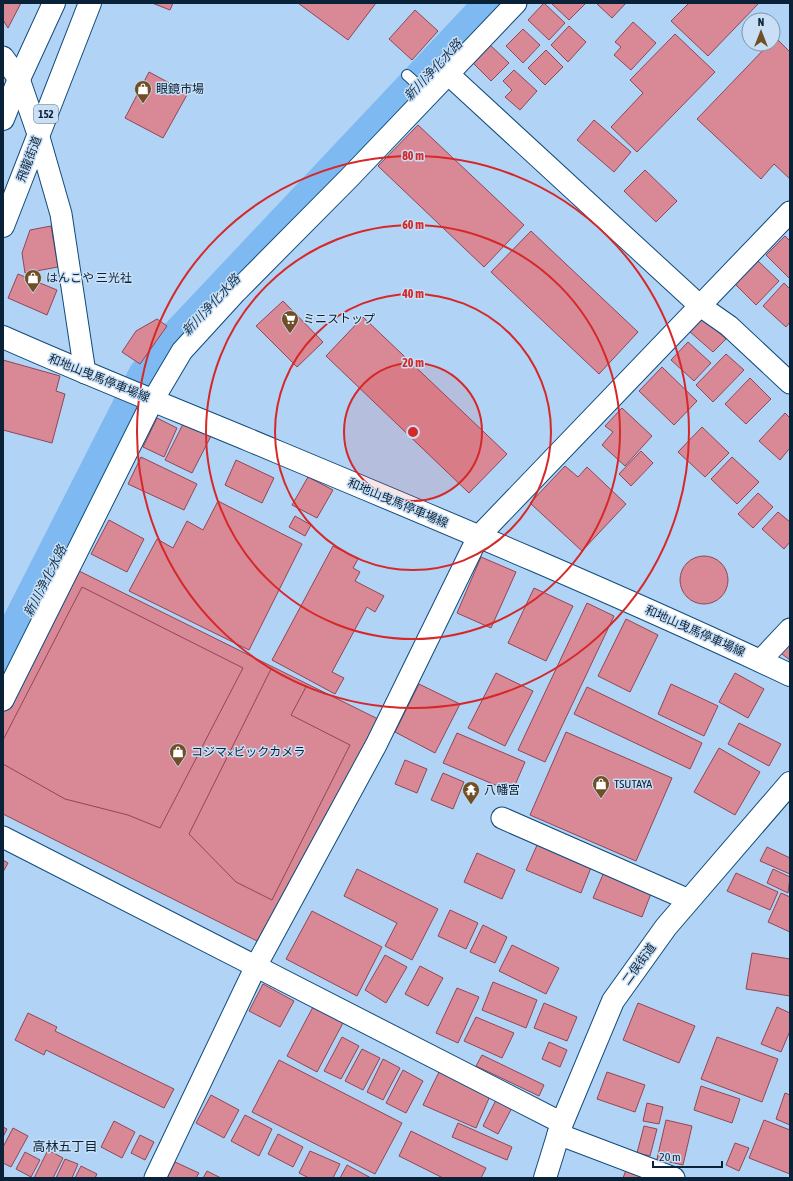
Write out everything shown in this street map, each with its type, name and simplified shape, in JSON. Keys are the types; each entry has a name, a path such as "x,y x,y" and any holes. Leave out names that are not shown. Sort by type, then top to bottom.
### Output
{"main road":[{"path":"3,119 18,79 54,3"},
{"name":"飛龍街道","path":"3,226 90,3"},
{"name":"和地山曳馬停車場線","path":"3,337 85,373 144,396 696,630 790,675"},
{"name":"二俣街道","path":"545,1178 560,1129 613,1000 666,927 790,783"}],"street":[{"path":"3,700 144,396 182,351 236,292 350,177 447,73 516,3"},
{"path":"3,57 18,79 38,134 61,214 85,373"},
{"path":"447,73 699,305 729,326 790,383"},
{"path":"155,1178 256,966 376,745 478,537 699,305 790,212"},
{"path":"760,661 790,628"},
{"path":"502,818 689,900"},
{"path":"3,837 256,966 560,1129 674,1178"}],"lane":[{"path":"407,75 428,94"}],"building":[{"path":"3,3 21,3 8,28 3,20"},
{"path":"152,3 173,3 170,10"},
{"path":"298,3 376,3 348,40"},
{"path":"544,3 565,23 549,40 528,20"},
{"path":"551,3 586,3 569,20"},
{"path":"596,3 626,3 612,18"},
{"path":"689,3 759,3 750,12 741,12 741,22 708,56 671,21"},
{"path":"415,10 438,31 412,60 389,39"},
{"path":"633,22 656,43 631,70 614,55 621,47 615,42"},
{"path":"569,26 586,42 568,62 551,45"},
{"path":"523,29 540,45 523,63 506,46"},
{"path":"675,34 715,72 637,152 611,127 643,93 630,80"},
{"path":"781,43 790,52 790,179 774,164 761,179 697,119 761,52 781,52"},
{"path":"489,44 509,63 491,81 471,61"},
{"path":"546,50 563,67 545,85 528,68"},
{"path":"514,70 537,91 520,110 505,97 512,90 503,81"},
{"path":"149,72 188,93 163,138 125,118"},
{"path":"594,120 631,152 614,172 577,140"},
{"path":"418,125 524,225 484,267 378,166"},
{"path":"645,170 677,201 656,222 624,191"},
{"path":"51,226 58,267 25,273 22,253 30,230"},
{"path":"531,231 638,332 599,374 491,272"},
{"path":"785,236 790,241 790,279 766,255"},
{"path":"758,261 779,281 756,305 735,284"},
{"path":"18,274 57,290 47,315 8,298"},
{"path":"784,283 790,289 790,322 786,327 763,306"},
{"name":"ミニストップ","path":"283,301 323,342 297,367 256,326"},
{"path":"363,317 507,454 469,493 326,356"},
{"path":"702,317 726,339 713,352 689,331"},
{"path":"157,319 167,326 140,364 122,352 136,331"},
{"path":"688,342 711,363 694,381 671,360"},
{"path":"726,354 744,370 713,402 696,385"},
{"path":"3,360 60,376 56,391 65,394 52,443 3,430"},
{"path":"662,367 697,401 674,425 639,391"},
{"path":"750,378 771,399 746,424 725,404"},
{"path":"622,408 652,436 625,466 602,445 613,432 605,426"},
{"path":"785,413 790,418 790,448 780,460 759,441"},
{"path":"157,418 177,428 164,457 143,447"},
{"path":"184,422 211,436 192,473 165,460"},
{"path":"702,427 729,453 705,477 678,452"},
{"path":"641,451 653,463 631,486 619,474"},
{"path":"141,457 197,484 184,510 128,484"},
{"path":"732,457 759,482 737,504 711,479"},
{"path":"236,460 274,478 262,503 225,485"},
{"path":"565,466 578,477 587,467 626,504 582,551 530,503"},
{"path":"308,477 333,490 317,518 292,505"},
{"path":"758,493 773,507 753,528 738,514"},
{"path":"218,501 302,544 249,650 129,591 157,539 173,548 187,521 203,530"},
{"path":"778,512 790,522 790,542 784,549 762,529"},
{"path":"295,516 311,525 305,536 289,527"},
{"path":"109,520 144,539 127,572 91,554"},
{"path":"333,546 358,559 353,568 360,572 355,581 384,596 375,612 367,607 332,672 344,678 335,694 272,660"},
{"path":"699,556 709,556 721,563 728,575 728,585 721,597 709,604 699,604 691,600 684,593 680,585 680,575 684,567 691,560"},
{"path":"481,557 516,572 491,628 457,613"},
{"name":"コジマ×ビックカメラ","path":"75,569 378,719 259,942 3,814 3,711"},
{"path":"82,587 243,668 160,828 128,815 65,799 3,764 3,740"},
{"path":"534,588 573,606 546,661 508,643"},
{"path":"587,603 614,616 545,762 518,750"},
{"path":"626,619 658,635 630,692 598,676"},
{"path":"790,638 790,660 778,651"},
{"path":"271,669 306,687 291,715 350,745 272,900 236,882 189,834"},
{"path":"496,673 533,691 505,746 468,728"},
{"path":"735,673 764,689 748,718 719,702"},
{"path":"419,684 460,704 435,753 395,732"},
{"path":"671,684 718,706 704,736 658,714"},
{"path":"587,687 702,743 690,769 574,714"},
{"path":"739,723 781,744 769,766 728,744"},
{"path":"566,732 672,778 636,861 530,815"},
{"path":"457,733 525,762 512,792 443,763"},
{"path":"719,748 760,772 735,815 694,792"},
{"path":"405,760 427,769 417,793 395,784"},
{"path":"443,773 464,782 453,809 431,800"},
{"path":"538,843 592,865 581,893 526,870"},
{"path":"767,847 790,858 790,874 760,861"},
{"path":"477,853 515,870 502,899 464,882"},
{"path":"3,860 8,863 3,872"},
{"path":"357,869 438,909 412,960 385,946 397,923 344,896"},
{"path":"773,869 790,877 788,893 767,883"},
{"path":"604,872 652,891 642,917 593,898"},
{"path":"736,873 778,892 770,910 727,891"},
{"path":"781,893 790,897 790,932 768,922"},
{"path":"450,910 478,923 466,949 438,936"},
{"path":"312,911 382,947 357,996 286,959"},
{"path":"483,925 507,937 495,963 470,952"},
{"path":"512,945 559,968 546,994 499,971"},
{"path":"752,953 790,959 790,996 746,989"},
{"path":"385,955 407,967 386,1003 365,990"},
{"path":"420,966 443,978 428,1006 405,994"},
{"path":"493,982 537,1000 526,1028 482,1010"},
{"path":"263,984 294,1001 280,1027 249,1011"},
{"path":"457,988 479,997 458,1043 436,1033"},
{"path":"544,1003 577,1017 567,1041 534,1028"},
{"path":"638,1003 695,1026 679,1063 623,1040"},
{"path":"313,1007 343,1023 317,1072 287,1056"},
{"path":"777,1007 790,1013 790,1031 781,1052 761,1044"},
{"path":"28,1013 57,1027 55,1031 174,1089 164,1108 46,1050 44,1055 15,1040"},
{"path":"476,1017 514,1033 502,1058 464,1041"},
{"path":"342,1037 359,1046 341,1079 324,1071"},
{"path":"717,1037 778,1059 762,1102 701,1079"},
{"path":"549,1042 567,1050 560,1067 542,1059"},
{"path":"362,1049 380,1058 363,1090 345,1081"},
{"path":"482,1055 544,1085 539,1096 476,1066"},
{"path":"383,1059 400,1068 383,1100 367,1092"},
{"path":"279,1060 402,1123 375,1174 252,1112"},
{"path":"403,1070 423,1081 406,1113 386,1103"},
{"path":"439,1072 490,1096 476,1128 423,1105"},
{"path":"607,1072 645,1085 635,1112 597,1099"},
{"path":"701,1086 740,1099 732,1123 694,1110"},
{"path":"785,1093 790,1095 790,1125 776,1119"},
{"path":"211,1095 239,1110 224,1138 196,1123"},
{"path":"497,1098 513,1106 498,1134 483,1126"},
{"path":"647,1103 663,1107 659,1124 643,1121"},
{"path":"245,1115 272,1129 259,1156 231,1141"},
{"path":"666,1120 692,1126 683,1165 657,1159"},
{"path":"764,1120 790,1130 790,1174 749,1158"},
{"path":"114,1121 135,1132 122,1158 101,1147"},
{"path":"458,1123 512,1147 507,1160 452,1137"},
{"path":"644,1126 657,1129 650,1156 637,1153"},
{"path":"3,1127 7,1129 3,1137"},
{"path":"13,1128 28,1136 11,1167 3,1163 3,1147"},
{"path":"411,1131 486,1168 481,1178 443,1178 399,1156"},
{"path":"278,1134 303,1147 293,1167 268,1154"},
{"path":"140,1135 154,1142 145,1160 131,1153"},
{"path":"735,1143 749,1148 739,1171 726,1165"},
{"path":"48,1150 63,1158 53,1178 34,1178"},
{"path":"310,1151 340,1164 333,1178 309,1178 299,1173"},
{"path":"25,1152 40,1160 31,1177 16,1169"},
{"path":"65,1159 78,1164 72,1178 56,1178"},
{"path":"175,1162 199,1173 196,1178 167,1178"},
{"path":"347,1165 371,1178 340,1178"},
{"path":"81,1166 97,1174 95,1178 75,1178"},
{"path":"626,1170 646,1178 623,1178"},
{"path":"207,1171 221,1178 203,1178"}],"waterway":[{"name":"新川浄化水路","path":"3,662 148,377 181,337 496,3"}],"place":[{"name":"眼鏡市場","path":"143,104"},
{"name":"はんこや 三光社","path":"33,293"},
{"name":"ミニストップ","path":"290,334"},
{"name":"コジマ×ビックカメラ","path":"178,767"},
{"name":"TSUTAYA","path":"601,799"},
{"name":"八幡宮","path":"471,805"}],"district":[{"name":"高林五丁目","path":"65,1146"}]}
